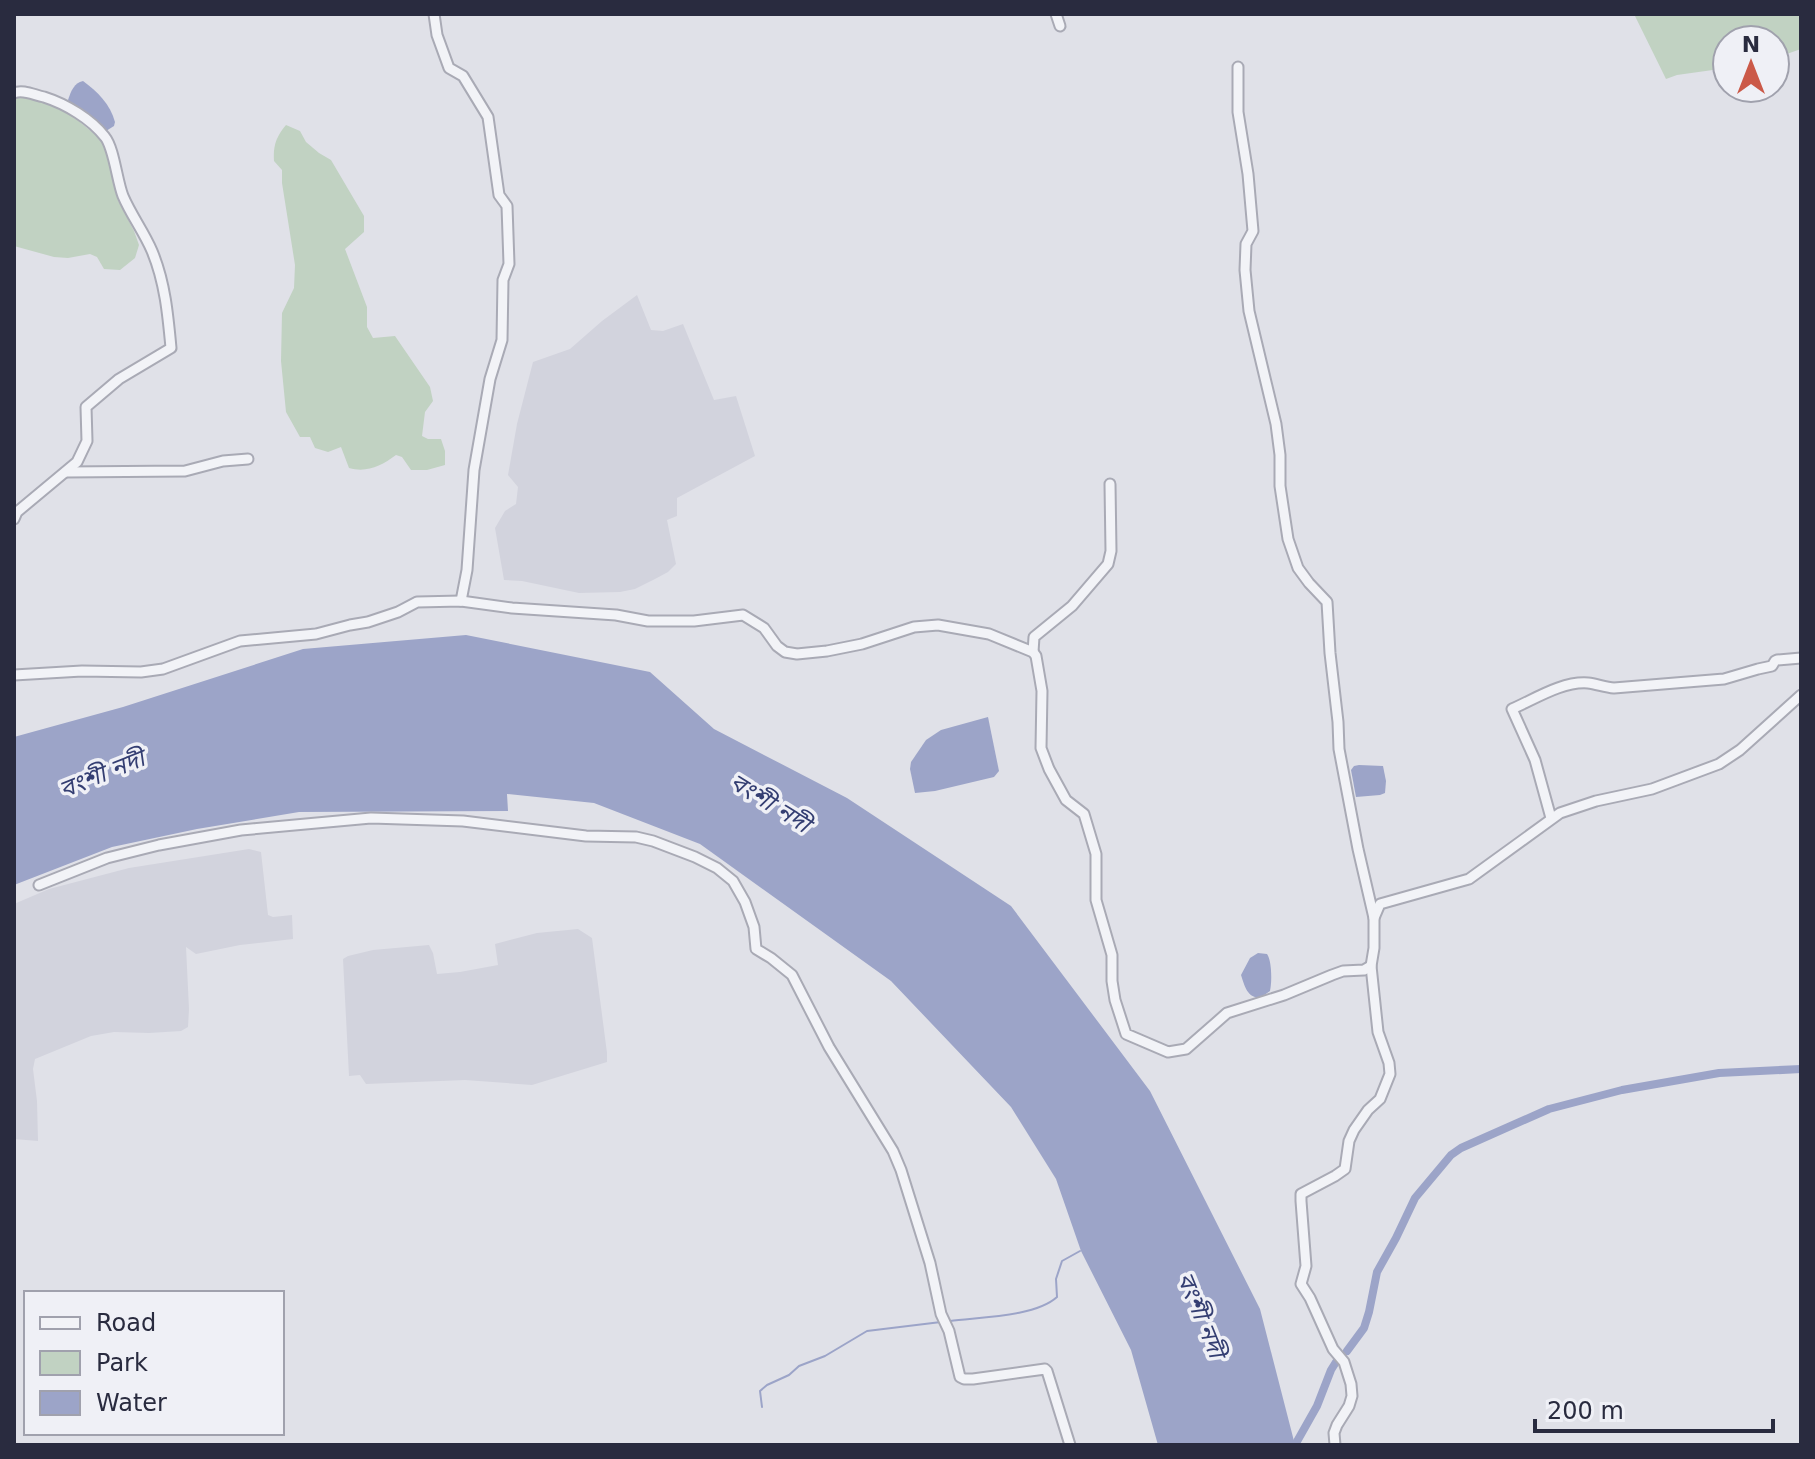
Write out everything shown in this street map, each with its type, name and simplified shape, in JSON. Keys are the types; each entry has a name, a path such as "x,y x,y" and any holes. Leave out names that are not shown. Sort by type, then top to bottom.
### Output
{"street":[{"path":"434,14 437,35 449,68 463,76 488,117 499,195 507,206 509,248 509,264 503,280 502,340 490,379 474,470 467,570 461,601"},
{"path":"1056,14 1060,26"},
{"path":"1238,67 1238,112 1253,231 1246,244 1249,311 1276,424 1280,486 1288,539 1298,568 1327,602 1339,749 1374,918 1371,966 1378,1032 1390,1074 1380,1099 1354,1130 1345,1169 1301,1194 1306,1266 1301,1284 1333,1349 1344,1362 1351,1384 1352,1396 1334,1433 1335,1445"},
{"path":"14,93 20,91 55,100 88,121 106,138 124,197 154,255 165,296 171,348 119,379 86,407 87,441 77,462 17,512 14,519"},
{"path":"66,472 185,471 223,461 248,459"},
{"path":"1110,484 1111,551 1108,564 1072,606 1034,637 1033,652 1042,691 1041,748 1066,800 1084,814 1096,854 1096,900 1112,955 1115,1000 1126,1034 1168,1052 1186,1049 1227,1013 1284,995 1343,971 1364,970 1371,966"},
{"path":"14,675 163,669 240,641 316,634 385,617 417,602 461,601 616,615 648,621 694,621 743,615 764,628 785,652 797,654 862,644 914,627 938,625 989,634 1033,652"},
{"path":"1551,818 1535,760 1512,709 1566,686 1593,683 1614,688 1724,679 1772,666 1777,660 1801,658"},
{"path":"1374,918 1380,904 1469,879 1551,818 1579,805 1652,789 1719,764 1740,750 1801,695"},
{"path":"39,885 107,858 159,845 241,830 371,818 463,821 586,836 636,837 695,857 717,868 733,881 745,902 754,927 756,949 792,975 829,1047 893,1151 926,1251 960,1377 973,1379 1045,1369 1070,1445"}],"shaded area":[{"path":"637,295 651,330 663,331 683,324 714,400 736,396 755,456 677,498 677,516 667,520 676,564 668,572 635,589 579,593 504,580 495,528 505,511 516,504 518,487 508,475 533,362 570,349"},
{"path":"249,849 261,852 268,915 292,915 293,939 196,954 186,947 188,1027 181,1031 114,1032 91,1036 35,1059 38,1141 14,1139 14,904 49,889 129,868"},
{"path":"578,929 592,938 607,1062 532,1085 465,1080 366,1084 360,1075 349,1076 343,959 373,950 429,945 437,974 460,972 498,965 495,944 537,933"}],"green space":[{"path":"1634,14 1801,14 1801,49 1791,52 1791,24 1711,24 1711,70 1666,79"},
{"path":"20,95 63,108 104,142 118,200 139,245 135,258 120,270 104,269 97,257 90,254 54,257 14,246 14,101"},
{"path":"286,125 300,131 306,142 331,160 364,216 364,232 345,249 367,307 367,327 373,338 395,336 430,387 433,401 425,412 422,436 441,439 445,465 411,470 402,457 396,455 374,468 349,468 341,447 328,452 315,448 310,437 300,437 286,412 281,361 282,313 294,288 295,265 282,170 274,161 274,156 276,142"}],"water":[{"path":"83,81 103,99 113,116 114,126 106,131 68,100 75,86"},
{"name":"বংশী নদী","path":"466,635 650,672 714,729 847,798 1011,906 1150,1091 1260,1309 1295,1445 1158,1445 1131,1350 1081,1251 1056,1179 1011,1107 891,981 700,844 594,803 507,794 508,811 299,812 197,829 112,847 14,885 14,737 123,707 303,649"},
{"path":"988,717 999,771 994,777 915,793 911,762 926,740 941,730"},
{"path":"1359,765 1383,766 1385,793 1356,797 1351,770"},
{"path":"1258,953 1267,954 1271,972 1270,991 1260,998 1249,993 1241,975 1250,958"}],"waterway":[{"path":"1347,1351 1364,1328 1377,1272 1415,1198 1451,1155 1461,1148 1549,1109 1622,1090 1719,1073 1801,1069"},
{"path":"950,1321 1021,1312 1047,1304 1057,1297 1056,1279 1062,1261 1080,1251"},
{"path":"762,1407 760,1391 767,1385 867,1331 941,1322"},
{"path":"1295,1445 1317,1406 1336,1362"}]}
